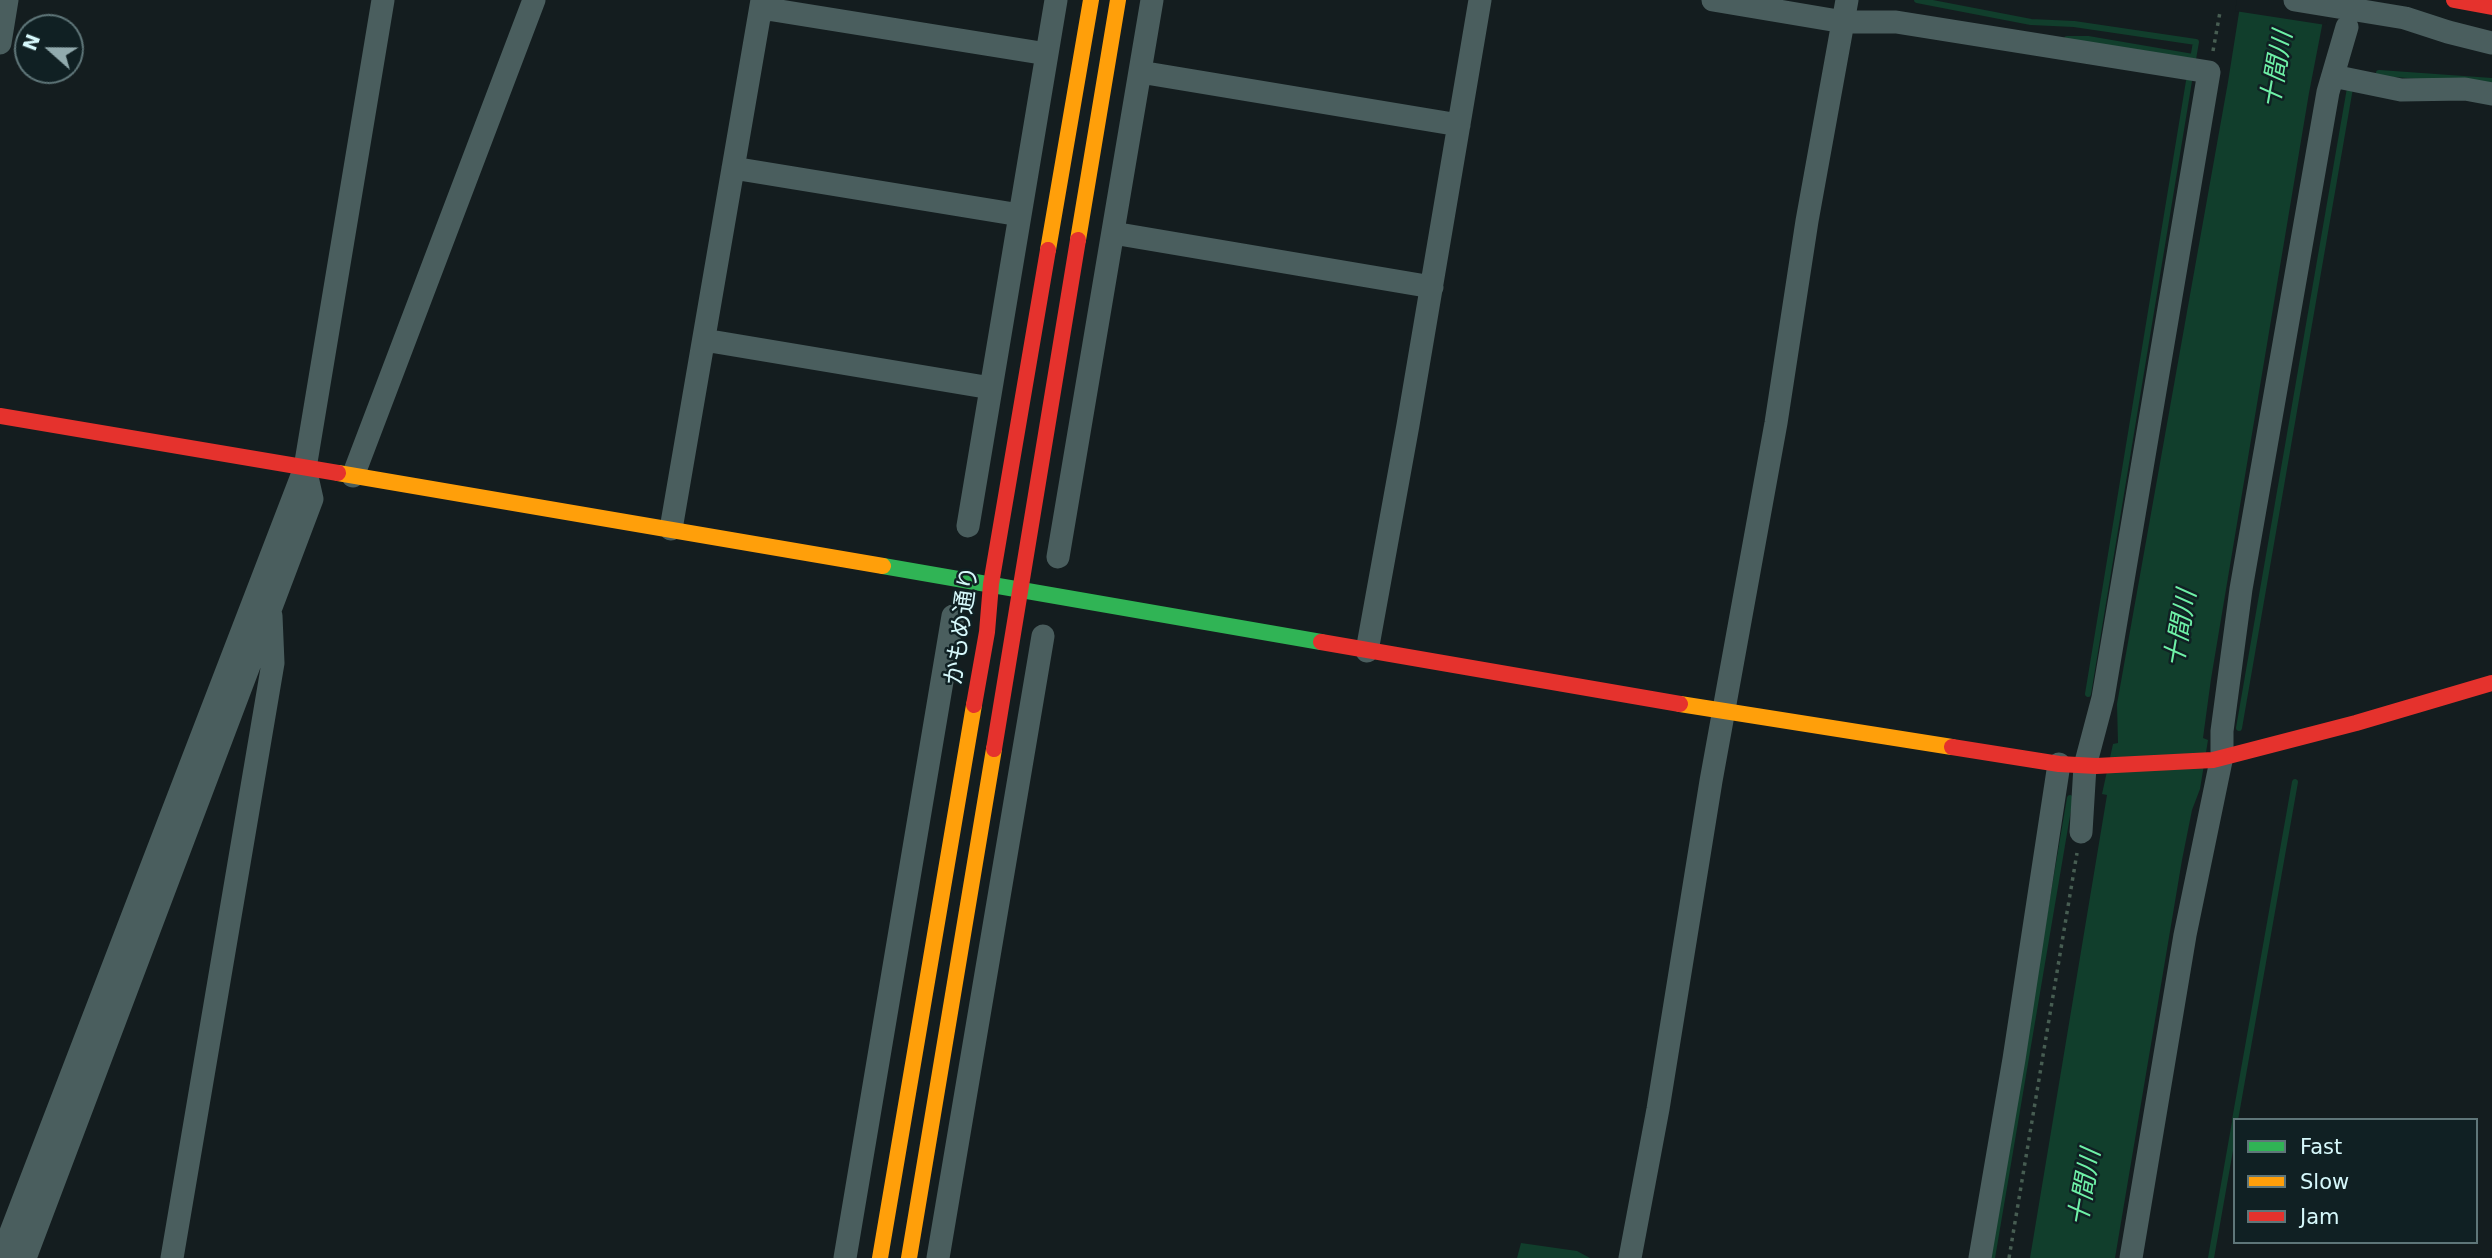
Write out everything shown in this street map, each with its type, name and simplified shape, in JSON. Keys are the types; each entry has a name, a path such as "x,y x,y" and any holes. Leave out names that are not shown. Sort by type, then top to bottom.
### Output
{"main road":[{"name":"かもめ通り","path":"880,1258 987,632 991,583 1038,302 1091,0"},
{"name":"かもめ通り","path":"909,1258 1118,0"},
{"path":"2454,0 2492,7"},
{"path":"0,416 991,583 1725,712 2059,764 2091,766 2218,758 2356,723 2492,683"}],"street":[{"path":"0,43 7,0"},
{"path":"1,1258 305,468 383,0"},
{"path":"353,476 534,0"},
{"path":"968,526 1056,0"},
{"path":"1058,557 1152,0"},
{"path":"1367,651 1480,0"},
{"path":"1713,0 1845,11 1896,22 2209,72 2081,832"},
{"path":"2295,0 2344,16 2405,18 2492,43"},
{"path":"671,529 762,4 1046,54"},
{"path":"1630,1258 1658,1109 1691,901 1776,423 1807,221 1845,11"},
{"path":"2131,1258 2218,758 2241,589 2328,92 2344,16"},
{"path":"1140,72 1459,125"},
{"path":"2333,76 2401,90 2465,89 2492,94"},
{"path":"733,167 1020,215"},
{"path":"1113,233 1432,287"},
{"path":"1006,296 1038,302"},
{"path":"1067,309 1099,315"},
{"path":"704,340 991,388"},
{"path":"25,1258 312,499 305,468"},
{"path":"172,1258 272,663 270,606"},
{"path":"845,1258 953,616"},
{"path":"938,1258 1043,636"},
{"path":"1980,1258 2014,1059 2059,764"}],"path":[{"path":"2209,72 2220,12"},
{"path":"2009,1258 2081,832"}],"water":[{"name":"十間川","path":"2241,0 2327,0 2211,679 2203,738 2208,740 2200,789 2192,810 2182,860 2115,1258 2030,1258 2107,795 2102,794 2113,744 2118,743 2117,704"},
{"path":"1521,1243 1577,1251 1590,1258 1517,1258"}],"pier":[{"path":"2237,0 2331,0 2326,25 2235,11"}],"waterway":[{"path":"1917,0 2031,22 2074,24 2196,42 2192,65"},
{"path":"2067,39 2088,39 2193,57"},
{"path":"2379,73 2492,81"},
{"path":"2088,694 2190,75"},
{"path":"2239,728 2350,88"},
{"path":"2235,1118 2295,782"},
{"path":"1992,1258 2070,798"},
{"path":"2211,1258 2233,1133"}],"traffic: fast":[{"path":"883,566 1321,642"}],"traffic: slow":[{"path":"1048,250 1091,0"},
{"path":"1078,240 1118,0"},
{"path":"338,473 883,566"},
{"path":"1680,704 1952,747"},
{"path":"880,1258 974,705"},
{"path":"909,1258 994,749"}],"traffic: jam":[{"path":"2454,0 2492,7"},
{"path":"994,749 1078,240"},
{"path":"974,705 987,632 991,584 1048,250"},
{"path":"0,416 338,473"},
{"path":"1321,642 1680,704"},
{"path":"1952,747 2059,764 2096,766 2213,760 2356,723 2492,683"}]}
